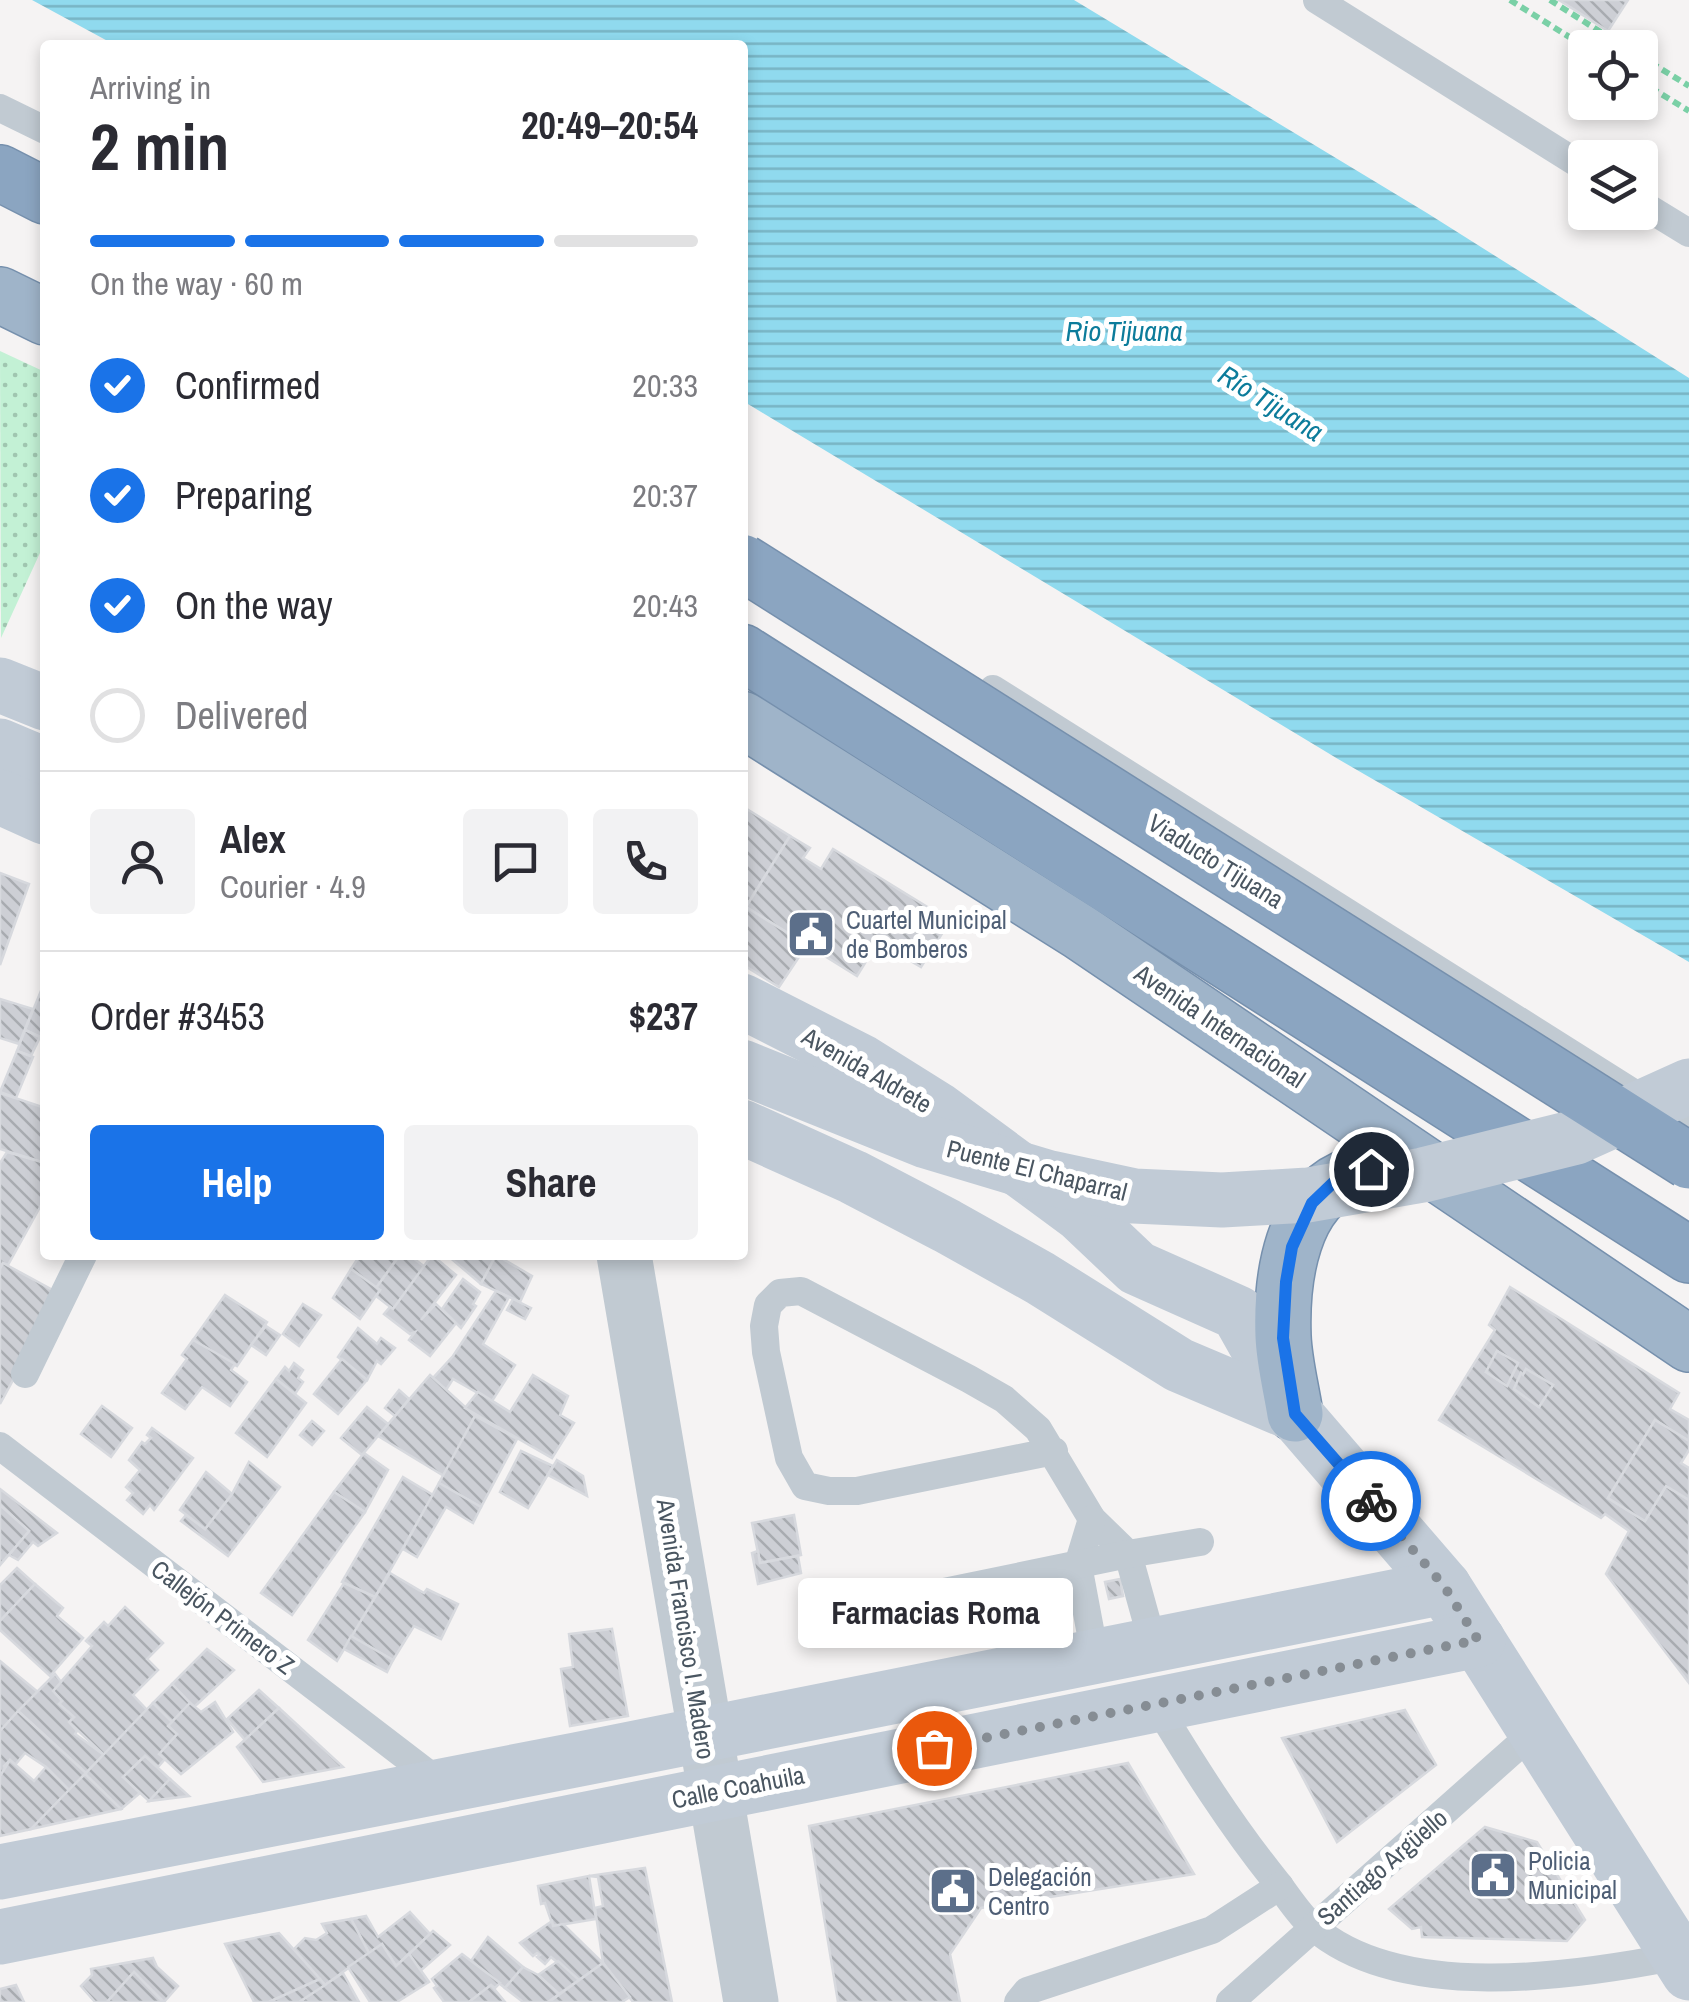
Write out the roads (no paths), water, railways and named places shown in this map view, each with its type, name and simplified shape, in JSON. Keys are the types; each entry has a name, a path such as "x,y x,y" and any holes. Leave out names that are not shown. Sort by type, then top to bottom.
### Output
{"highway":[{"path":"0,137 40,157"},
{"path":"0,172 40,193"},
{"path":"0,215 40,235"},
{"path":"0,295 40,314"},
{"name":"Viaducto Tijuana","path":"748,566 1689,1161"},
{"name":"Viaducto Tijuana","path":"748,602 1689,1191"},
{"path":"748,656 1689,1256"},
{"name":"Avenida Internacional","path":"748,723 1080,932 1689,1344"},
{"path":"1295,1414 1283,1338 1286,1282 1292,1247 1312,1203 1336,1180 1418,1158"}],"main road":[{"path":"0,685 40,701"},
{"path":"0,746 40,763"},
{"path":"0,797 40,815"},
{"name":"Avenida Aldrete","path":"748,1004 862,1062 936,1109 1080,1214 1137,1268 1238,1313 1295,1414 1444,1586 1683,1964"},
{"name":"Puente El Chaparral","path":"748,1069 926,1141 1050,1178 1134,1196 1222,1200 1308,1195 1422,1175 1576,1137 1689,1086"},
{"name":"Avenida Aldrete","path":"748,1130 853,1176 948,1226 1040,1278 1179,1366 1295,1414"},
{"path":"0,1872 446,1788 1444,1586"},
{"name":"Calle Coahuila","path":"0,1938 1478,1640"}],"street":[{"name":"Avenida Francisco I. Madero","path":"625,1260 713,1792 743,1999"}],"lane":[{"path":"1318,0 1568,157"},
{"path":"0,108 40,128"},
{"path":"1658,213 1689,233"},
{"path":"748,544 1066,733 1689,1128"},
{"path":"25,1374 81,1260"},
{"path":"1054,1451 858,1491 805,1486 789,1458 766,1352 764,1326 768,1306 780,1293 801,1291 1004,1399 1038,1429 1054,1451 1092,1519 1128,1554 1152,1644"},
{"name":"Callejón Primero Z","path":"0,1446 446,1788"},
{"path":"1092,1519 1078,1565 1095,1656"},
{"path":"876,1606 1200,1542"},
{"path":"1156,1704 1234,1829 1314,1928 1354,1955 1394,1970 1488,1983 1683,1964"},
{"name":"Santiago Argüello","path":"1230,2002 1534,1732"},
{"path":"1018,2002 1027,1991 1212,1930 1280,1886"}],"water":[{"name":"Rio Tijuana","path":"32,0 1074,0 1427,213 1689,378 1689,962 1338,759 748,404 748,40 106,40"}],"place":[{"name":"Cuartel Municipal de Bomberos","path":"811,934"},
{"name":"Farmacias Roma","path":"934,1748"},
{"name":"Policia Municipal","path":"1493,1875"},
{"name":"Delegación Centro","path":"953,1891"}],"water label":[{"name":"Río Tijuana","path":"1271,403"}]}
